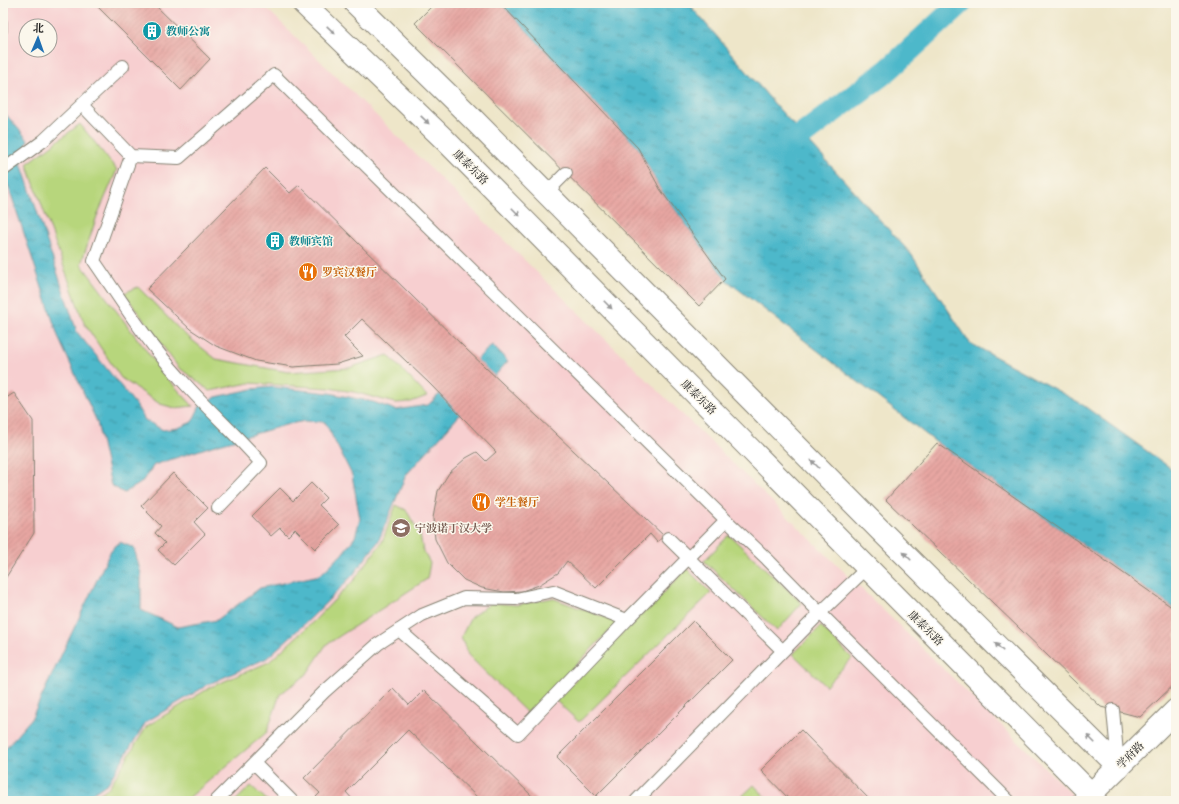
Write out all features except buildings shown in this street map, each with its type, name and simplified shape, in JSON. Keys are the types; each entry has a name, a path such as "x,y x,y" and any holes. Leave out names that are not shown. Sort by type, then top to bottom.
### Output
{"street":[{"name":"康泰东路","path":"303,3 445,140 867,568 1088,798"},
{"path":"355,3 546,193 881,531 1119,767"},
{"name":"学府路","path":"1088,798 1176,710"}],"lane":[{"path":"3,170 43,141 123,66"},
{"path":"82,105 130,156 179,158 274,75 1009,801"},
{"path":"130,156 94,261 141,329 178,377 244,444 261,464 218,508"},
{"path":"546,193 566,173"},
{"path":"400,630 518,734 627,620 726,520"},
{"path":"668,538 783,651"},
{"path":"636,801 820,613 867,568"},
{"path":"216,801 330,687 378,644 422,615 464,598 516,599 554,591 627,620"},
{"path":"1113,710 1119,767"},
{"path":"254,763 292,801"}],"shaded area":[{"name":"宁波诺丁汉大学","path":"3,3 261,3 1079,801 3,801"}],"green space":[{"path":"80,124 117,170 97,216 81,264 167,378 193,406 175,408 160,404 121,378 84,323 27,164"},
{"path":"138,287 182,332 216,359 288,372 349,368 388,355 427,396 411,402 395,403 354,392 329,388 249,383 210,391 178,367 124,293"},
{"path":"396,505 406,510 420,534 423,551 430,563 427,579 326,645 306,675 280,694 267,732 185,801 89,801 109,787 147,726 211,687 269,662 314,621 355,579 382,542"},
{"path":"729,535 802,603 777,631 704,561"},
{"path":"687,569 711,593 579,722 555,700"},
{"path":"552,598 618,622 528,714 468,655 461,637 471,617 491,603 517,605"},
{"path":"821,626 852,658 826,686 793,654"},
{"path":"754,785 769,801 737,801"},
{"path":"251,786 268,801 235,801"}],"water":[{"path":"500,3 688,3 779,109 911,254 970,343 1080,403 1176,472 1176,610 937,443 725,279 660,189 638,148"},
{"path":"3,111 28,140 21,163 77,332 136,405 145,420 163,430 178,428 192,422 200,406 216,397 252,389 273,387 329,393 373,402 396,410 428,405 492,345 508,361 406,475 378,542 353,575 312,617 267,658 209,684 146,722 108,783 81,801 3,801 3,751 31,719 111,550 120,542 134,548 141,574 141,610 178,627 217,620 260,588 320,575 342,554 355,537 360,519 352,475 325,422 305,421 289,424 212,446 154,465 141,483 124,493 111,485 97,422 59,339 3,170"}],"waterway":[{"path":"777,154 888,70 961,3"}],"place":[{"name":"教师公寓","path":"152,31"},
{"name":"教师宾馆","path":"275,241"},
{"name":"罗宾汉餐厅","path":"308,272"},
{"name":"学生餐厅","path":"481,502"},
{"name":"宁波诺丁汉大学","path":"401,528"}]}
